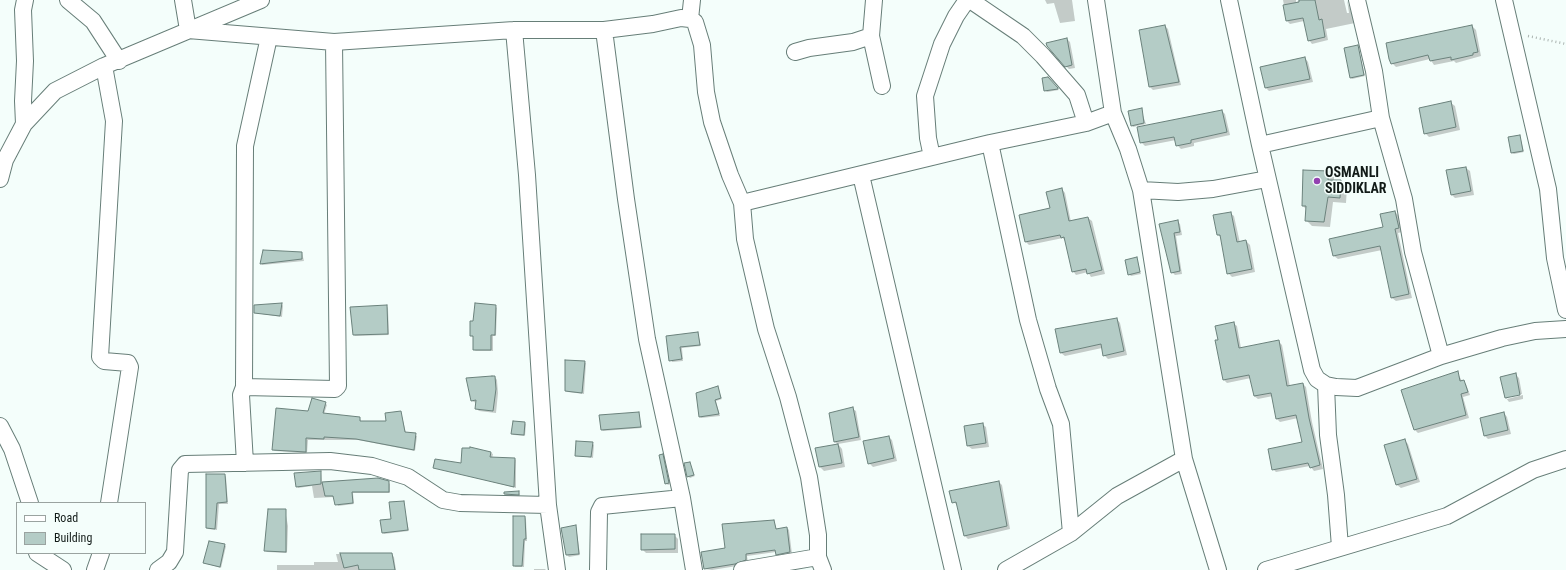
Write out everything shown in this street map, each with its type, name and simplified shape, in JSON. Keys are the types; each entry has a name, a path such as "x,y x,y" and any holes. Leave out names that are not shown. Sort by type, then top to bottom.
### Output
{"street":[{"path":"24,0 24,124"},
{"path":"68,0 93,21 112,64 114,121 100,356 104,361 128,362 130,367 109,502"},
{"path":"183,0 188,30"},
{"path":"0,180 3,161 24,124 55,91 188,30 262,0"},
{"path":"690,19 692,0"},
{"path":"874,0 871,36 882,86"},
{"path":"932,157 928,138 925,96 942,44 956,16 967,0"},
{"path":"970,0 1023,36 1043,56 1077,95 1086,123"},
{"path":"1096,0 1113,113 1128,149 1141,190 1184,459 1218,570"},
{"path":"1229,0 1267,179 1312,370 1317,379 1336,387 1357,388 1441,356 1519,334 1566,329"},
{"path":"1357,0 1374,71 1381,118 1404,199 1414,252 1441,356"},
{"path":"1504,0 1548,189 1556,258 1566,310"},
{"path":"188,30 334,42 514,30 604,30 652,24 681,18 690,19 696,22 702,45 706,92 712,122 730,175 742,203 745,239 766,329 788,397 809,476 818,535 820,563 742,570"},
{"path":"514,30 527,174 548,505 557,570"},
{"path":"604,30 626,199 647,339 682,498 694,570"},
{"path":"796,52 809,48 853,42 871,36"},
{"path":"245,462 242,395 244,387 245,146 269,37"},
{"path":"244,387 335,389 338,386 334,42"},
{"path":"742,203 990,143 1086,123 1113,113"},
{"path":"1260,145 1381,118"},
{"path":"990,143 1028,320 1048,389 1061,424 1071,533"},
{"path":"862,175 953,570"},
{"path":"1141,190 1178,192 1213,189 1267,179"},
{"path":"1326,384 1328,435 1336,494 1340,547"},
{"path":"0,426 12,450 30,502"},
{"path":"1006,570 1071,533 1117,496 1184,459"},
{"path":"1266,570 1447,516 1533,470 1566,460"},
{"path":"158,570 169,562 175,552 180,470 185,464 330,461 372,466 408,477 444,500 460,503 548,505"},
{"path":"598,570 599,512 602,506 682,498"},
{"path":"39,554 63,570"},
{"path":"95,570 101,554"}],"path":[{"path":"1512,33 1566,44"}],"building":[{"path":"1299,0 1315,0 1319,20 1322,19 1325,37 1308,41 1303,18 1286,21 1283,5 1299,2"},
{"path":"1165,25 1179,82 1149,87 1139,30"},
{"path":"1472,25 1478,52 1473,53 1473,55 1451,60 1451,57 1430,61 1428,55 1391,64 1386,43"},
{"path":"1067,38 1072,65 1065,67 1046,43"},
{"path":"1358,45 1364,75 1350,78 1344,48"},
{"path":"1305,57 1310,79 1265,88 1260,67"},
{"path":"1048,77 1058,89 1044,91 1042,78"},
{"path":"1451,101 1456,127 1424,134 1419,108"},
{"path":"1142,108 1144,123 1131,126 1128,111"},
{"path":"1222,110 1227,132 1191,140 1191,143 1176,146 1174,137 1140,143 1137,127"},
{"path":"1520,135 1523,151 1511,153 1508,137"},
{"path":"1466,167 1471,191 1451,195 1446,170"},
{"path":"1303,170 1329,171 1328,180 1341,180 1340,198 1328,197 1324,222 1305,221 1306,206 1302,206"},
{"path":"1062,188 1069,221 1088,217 1102,270 1087,274 1086,269 1072,272 1064,237 1061,238 1060,235 1025,242 1019,215 1050,208 1046,192"},
{"path":"1395,211 1399,228 1395,229 1409,294 1391,298 1380,246 1333,256 1329,239 1383,227 1380,214"},
{"path":"1231,212 1237,242 1246,240 1252,269 1227,274 1220,235 1217,235 1213,215"},
{"path":"1178,220 1180,232 1174,233 1180,271 1171,273 1159,224"},
{"path":"263,250 302,252 302,259 260,264"},
{"path":"1137,257 1140,272 1128,275 1125,260"},
{"path":"282,303 280,316 254,313 254,305"},
{"path":"475,303 496,305 495,335 491,335 491,350 473,350 473,336 470,336 470,321 473,321"},
{"path":"387,305 388,334 353,335 350,307"},
{"path":"1117,318 1124,351 1103,356 1101,344 1060,353 1055,329"},
{"path":"1234,322 1239,348 1279,340 1287,386 1303,383 1309,418 1320,465 1310,468 1308,463 1272,470 1268,449 1302,442 1296,415 1276,419 1271,393 1254,396 1249,375 1223,380 1215,340 1218,340 1215,326"},
{"path":"698,332 700,345 680,347 682,359 669,361 666,336"},
{"path":"565,360 585,361 582,393 565,391"},
{"path":"1458,371 1460,381 1464,380 1468,392 1461,394 1466,415 1414,430 1401,390"},
{"path":"1516,373 1520,395 1505,398 1500,377"},
{"path":"495,376 496,389 493,411 475,409 476,400 471,401 466,378"},
{"path":"718,386 721,398 715,400 719,414 699,417 696,393"},
{"path":"312,398 326,402 323,413 360,417 360,421 386,421 385,413 401,411 405,432 416,433 414,450 356,439 324,437 324,439 306,438 306,452 272,450 276,408 308,411"},
{"path":"853,407 859,437 834,442 829,413"},
{"path":"639,412 641,427 601,430 599,415"},
{"path":"1504,412 1508,430 1484,436 1480,418"},
{"path":"513,421 525,422 524,435 511,434"},
{"path":"983,423 986,443 967,446 964,426"},
{"path":"889,436 894,458 868,464 863,441"},
{"path":"1405,439 1417,479 1396,485 1384,445"},
{"path":"576,441 593,442 591,457 575,456"},
{"path":"838,444 842,463 819,467 815,448"},
{"path":"470,447 491,452 490,457 515,458 514,487 433,468 435,459 461,463 462,448"},
{"path":"663,454 669,483 665,484 659,455"},
{"path":"690,462 694,475 687,477 684,463"},
{"path":"321,471 321,484 296,487 294,473"},
{"path":"206,474 225,474 227,502 217,503 215,529 206,528"},
{"path":"378,478 389,481 389,492 352,492 353,503 335,505 333,496 325,496 322,482"},
{"path":"999,481 1007,526 964,536 956,502 952,503 949,491"},
{"path":"519,491 519,495 504,494 504,492"},
{"path":"404,501 408,530 382,533 380,520 391,519 389,502"},
{"path":"268,509 286,509 286,552 264,551"},
{"path":"513,516 525,516 526,539 524,539 522,566 513,566"},
{"path":"774,520 776,529 787,527 790,552 776,555 775,550 746,554 746,560 735,564 704,569 701,552 725,548 722,524"},
{"path":"576,525 579,554 566,555 561,528"},
{"path":"641,534 675,534 675,549 641,550"},
{"path":"209,541 225,544 220,567 203,563"},
{"path":"340,553 392,553 395,570 359,570 358,565 344,568"}],"place":[{"name":"OSMANLI SIDDIKLAR","path":"1317,181"}]}
